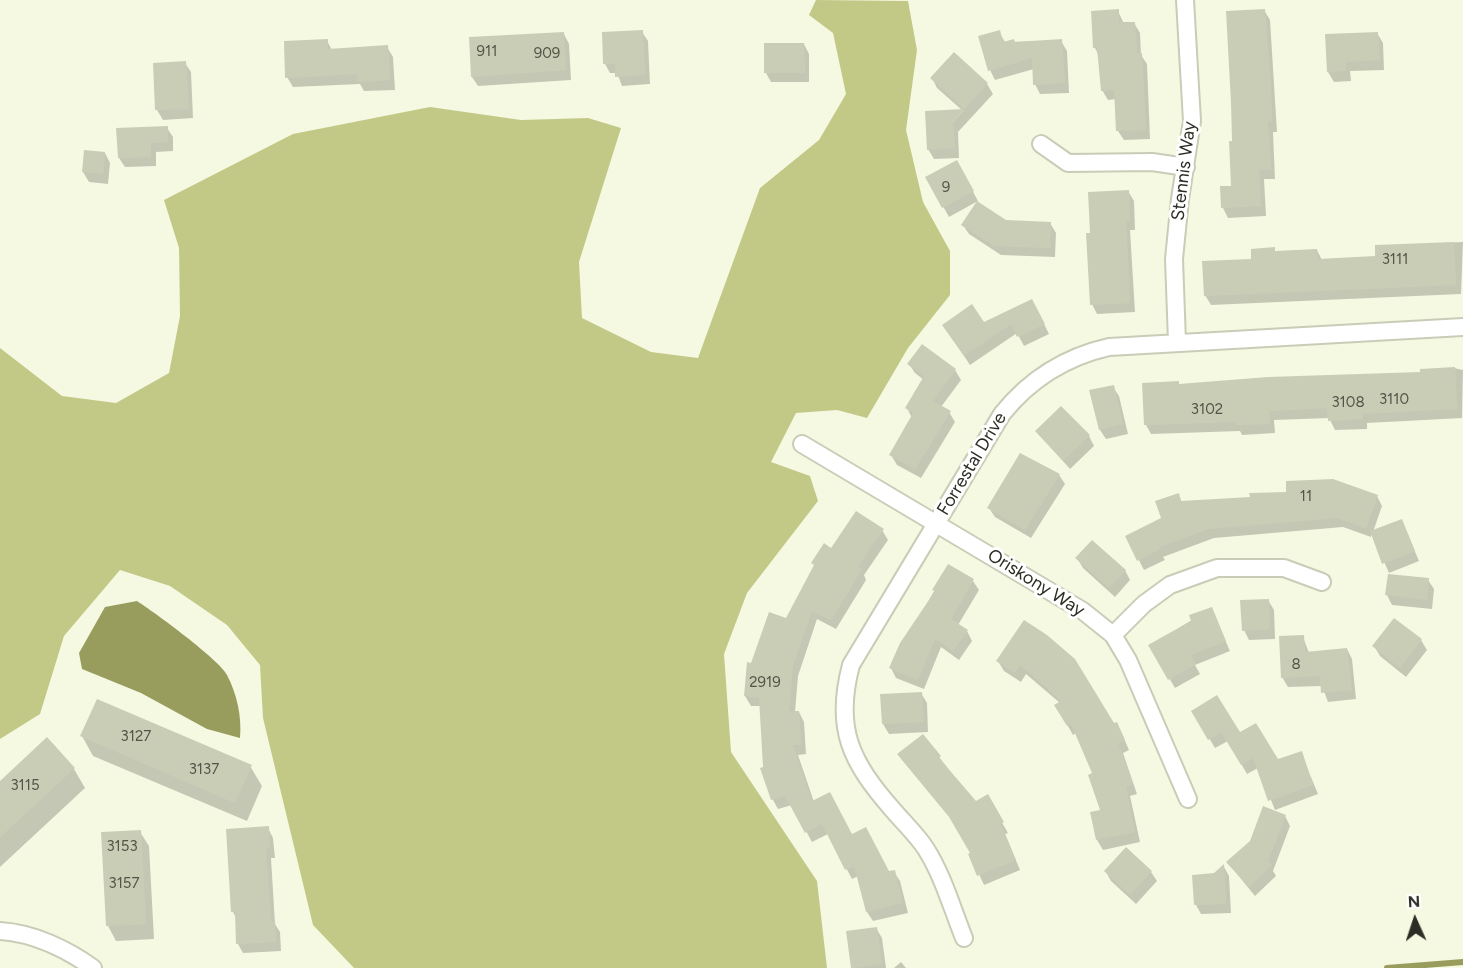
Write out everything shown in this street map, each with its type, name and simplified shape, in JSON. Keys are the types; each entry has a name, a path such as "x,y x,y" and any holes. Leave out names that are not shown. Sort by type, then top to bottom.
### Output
{"street":[{"name":"Stennis Way","path":"1177,342 1174,259 1180,199 1192,121 1185,0"},
{"path":"1041,144 1068,163 1152,162 1186,167"},
{"name":"Forrestal Drive","path":"964,938 938,872 926,849 861,771 851,751 845,727 845,689 851,665 1002,414 1038,377 1064,361 1096,350 1130,344 1463,327"},
{"name":"Oriskony Way","path":"802,444 1083,610 1113,635 1128,660 1188,799"},
{"path":"1113,635 1144,604 1170,585 1217,568 1284,568 1322,582"},
{"path":"0,931 46,943 71,953 93,968"}],"shaded area":[{"path":"816,0 908,1 917,50 906,130 923,202 950,251 950,295 908,348 867,418 837,410 796,413 771,462 810,476 818,501 747,593 724,654 731,752 817,881 827,968 354,968 313,925 263,718 260,665 227,625 170,586 120,570 64,636 40,714 0,739 0,348 62,396 116,403 169,373 180,316 179,248 164,200 293,134 430,107 521,120 588,118 621,128 579,262 582,318 651,352 698,358 760,188 819,140 846,94 833,33 809,15"},
{"path":"137,601 186,636 222,668 231,682 236,698 240,738 207,729 141,693 82,669 79,653 105,607"}],"building":[{"path":"1119,9 1119,22 1135,22 1137,53 1142,53 1146,130 1116,131 1114,90 1101,91 1097,48 1093,48 1091,11"},
{"path":"1265,9 1271,87 1272,122 1268,122 1271,169 1259,170 1261,206 1221,208 1220,186 1231,186 1229,141 1232,141 1231,103 1226,11"},
{"path":"643,30 645,75 615,77 615,64 603,64 602,32"},
{"path":"1000,30 1003,42 1014,39 1015,42 1062,39 1065,83 1033,85 1032,58 988,71 978,36"},
{"path":"564,32 566,70 471,77 469,37"},
{"path":"1378,32 1380,60 1346,62 1346,71 1327,72 1325,34"},
{"path":"328,39 328,49 388,45 390,80 357,82 357,74 285,78 284,41"},
{"path":"764,43 804,43 805,73 764,73"},
{"path":"954,52 988,83 953,122 955,148 927,150 925,111 964,109 930,78"},
{"path":"186,61 189,109 155,110 153,63"},
{"path":"168,126 168,142 151,143 151,157 118,158 116,128"},
{"path":"84,150 105,152 103,174 82,172"},
{"path":"957,160 974,191 942,208 925,177"},
{"path":"1129,190 1130,221 1126,221 1130,303 1090,305 1086,233 1090,233 1088,192"},
{"path":"977,201 1006,220 1051,222 1050,248 994,246 961,225"},
{"path":"1454,242 1456,285 1204,296 1202,261 1251,259 1251,249 1275,247 1275,251 1317,249 1318,259 1375,256 1375,245"},
{"path":"1032,299 1045,324 1017,337 1011,324 964,356 942,325 972,304 984,322"},
{"path":"922,344 956,369 933,401 951,411 915,469 889,455 913,413 905,408 924,376 907,364"},
{"path":"1455,367 1457,409 1362,414 1363,419 1328,421 1327,408 1269,411 1270,424 1235,425 1235,422 1144,425 1142,383 1179,381 1179,384 1268,377 1420,372 1420,369"},
{"path":"1114,385 1123,424 1099,430 1089,390"},
{"path":"1061,406 1090,435 1063,461 1035,431"},
{"path":"1020,453 1060,474 1025,530 987,508"},
{"path":"1333,479 1378,495 1366,528 1337,518 1208,529 1159,547 1160,549 1137,561 1125,536 1161,518 1155,501 1179,493 1181,501 1250,497 1249,493 1286,492 1286,481"},
{"path":"856,511 884,529 858,566 862,569 831,620 812,611 793,665 789,711 799,711 801,745 793,745 812,801 830,792 852,834 866,827 889,871 895,870 903,903 866,912 854,866 845,870 822,824 805,833 785,796 771,800 760,768 763,767 759,698 744,696 747,662 751,663 769,612 786,618 814,565 811,563 824,543 831,548"},
{"path":"1402,519 1415,551 1382,564 1370,531"},
{"path":"1092,540 1126,570 1109,588 1075,558"},
{"path":"948,564 974,579 951,619 968,630 953,651 935,639 918,680 889,668 900,643 935,591 932,590"},
{"path":"1388,574 1429,578 1427,600 1385,595"},
{"path":"1269,599 1270,629 1242,631 1240,600"},
{"path":"1212,607 1226,641 1191,655 1196,664 1168,680 1148,645 1191,621 1189,615"},
{"path":"1394,618 1422,639 1400,668 1372,646"},
{"path":"1024,620 1047,635 1075,659 1114,723 1117,722 1125,740 1118,743 1133,784 1126,787 1135,832 1096,840 1090,812 1100,810 1088,775 1092,773 1071,724 1067,726 1054,705 1061,701 1020,665 1015,673 996,661"},
{"path":"1304,635 1305,652 1347,648 1352,690 1321,693 1320,676 1281,678 1279,636"},
{"path":"922,692 924,722 882,724 880,694"},
{"path":"1217,695 1240,732 1256,723 1278,759 1302,751 1313,785 1268,801 1253,758 1241,765 1221,732 1208,740 1191,711"},
{"path":"97,699 252,765 235,803 80,736"},
{"path":"923,734 941,756 939,758 976,801 988,794 1004,822 1001,824 1016,860 977,876 968,854 970,853 949,817 897,754"},
{"path":"47,737 75,768 0,837 0,781"},
{"path":"1263,806 1286,815 1268,861 1272,865 1249,887 1226,862 1250,841"},
{"path":"269,826 270,848 266,849 271,921 275,921 276,942 236,944 235,912 231,912 226,829"},
{"path":"141,830 146,924 106,926 101,832"},
{"path":"1126,847 1152,871 1130,895 1104,871"},
{"path":"1224,864 1226,904 1194,905 1192,875 1214,873"},
{"path":"877,927 882,964 851,968 846,931"}],"waterway":[{"path":"1387,968 1463,962"}]}
